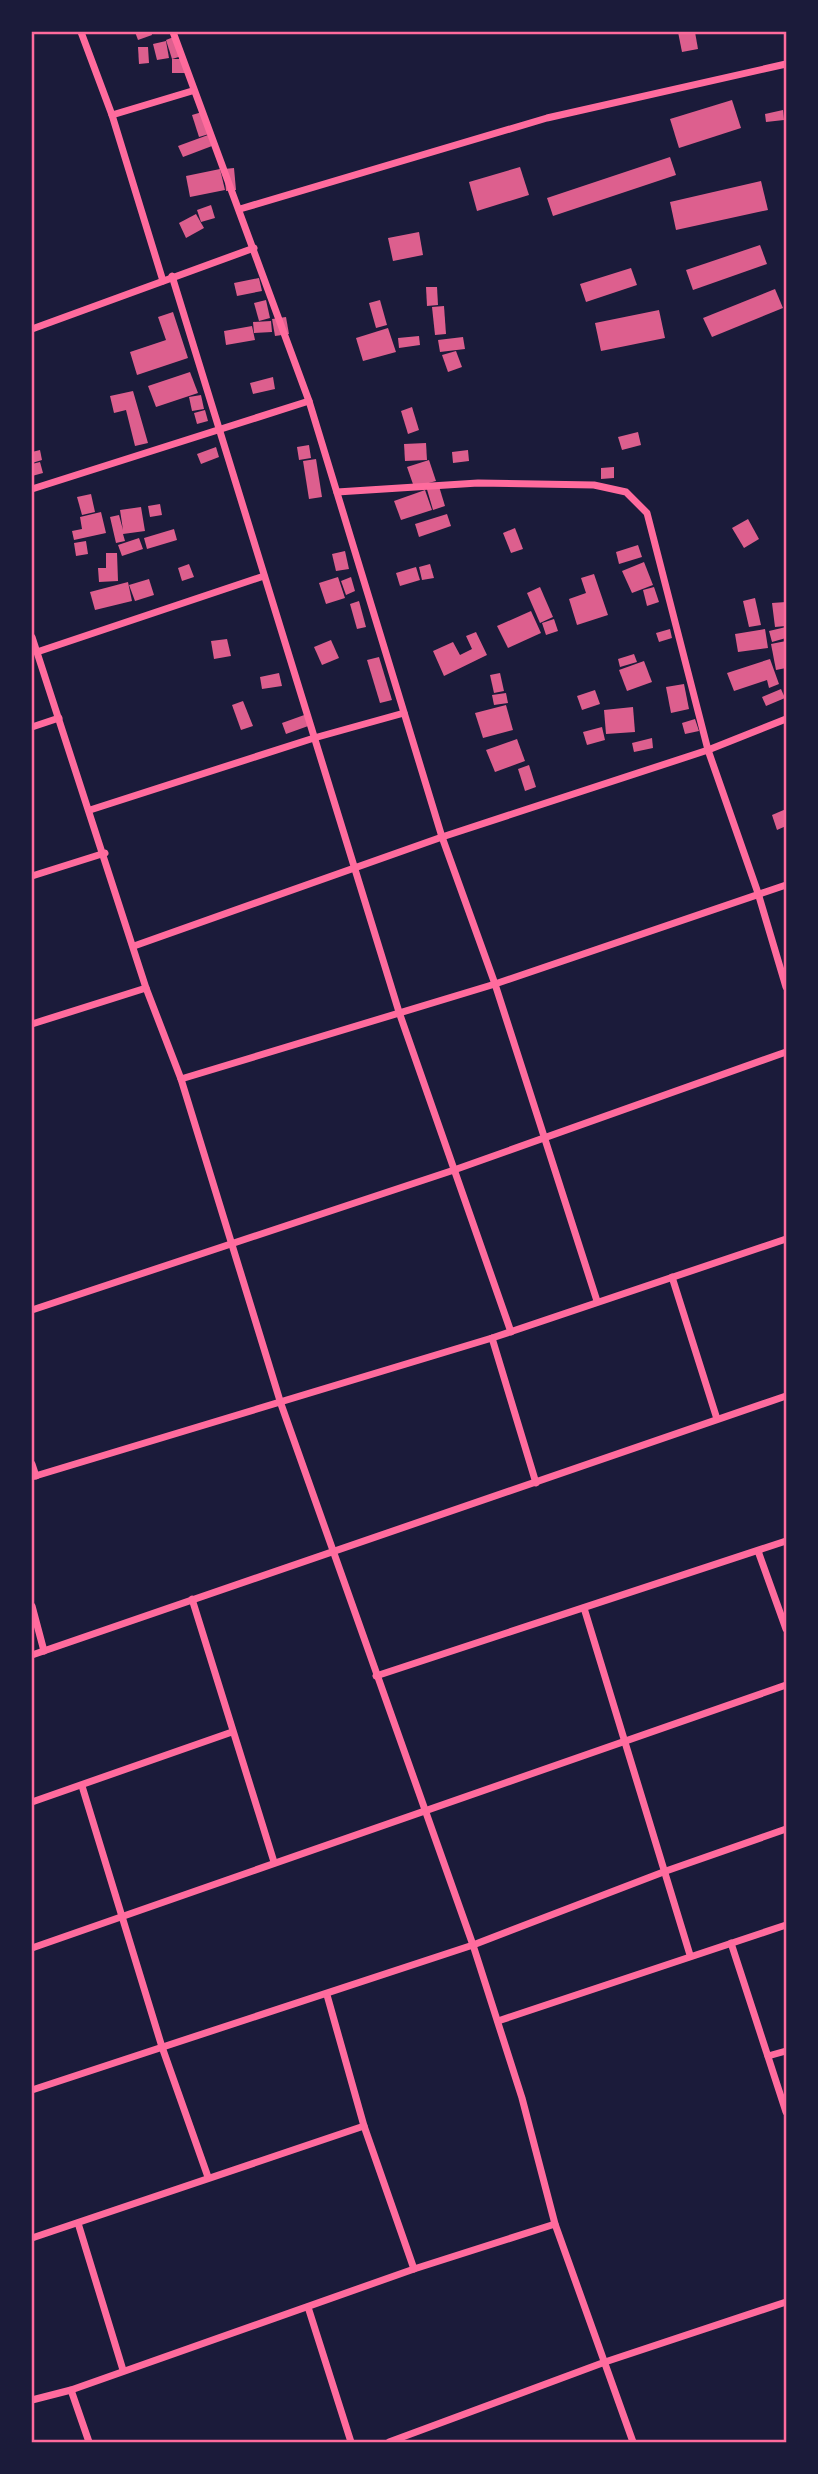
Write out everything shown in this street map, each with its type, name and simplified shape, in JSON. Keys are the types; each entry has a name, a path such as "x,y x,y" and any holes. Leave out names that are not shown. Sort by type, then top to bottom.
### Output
{"street":[{"path":"81,32 112,115 163,281"},
{"path":"173,32 192,92 240,209 309,401 442,837 495,984 597,1301"},
{"path":"240,209 547,118 786,64"},
{"path":"112,115 192,92"},
{"path":"32,329 254,248"},
{"path":"172,276 399,1012 511,1332"},
{"path":"32,489 309,401"},
{"path":"337,492 478,483 594,485 626,492 647,513 708,750 758,893 786,987"},
{"path":"37,652 264,576"},
{"path":"32,637 105,853 146,988 181,1079 281,1404 473,1945 498,2021 555,2224 633,2442"},
{"path":"90,810 314,738 404,713"},
{"path":"32,727 59,718"},
{"path":"134,946 356,870 442,837 708,750 786,719"},
{"path":"32,876 105,853"},
{"path":"181,1079 495,984 786,885"},
{"path":"32,1024 146,988"},
{"path":"32,1310 454,1170 786,1052"},
{"path":"32,1465 34,1476 281,1404 511,1332 597,1301 786,1240"},
{"path":"672,1277 717,1419"},
{"path":"492,1338 536,1483"},
{"path":"32,1655 192,1599 333,1554 786,1396"},
{"path":"376,1676 786,1541"},
{"path":"758,1551 786,1629"},
{"path":"192,1599 274,1862"},
{"path":"32,1606 44,1651"},
{"path":"584,1608 690,1955"},
{"path":"32,1948 125,1918 274,1862 786,1685"},
{"path":"32,1802 232,1732"},
{"path":"82,1786 125,1918 162,2047 208,2177"},
{"path":"32,2090 473,1945 666,1871 786,1829"},
{"path":"498,2021 786,1925"},
{"path":"731,1943 786,2112"},
{"path":"327,1995 364,2126 414,2269"},
{"path":"768,2056 786,2051"},
{"path":"32,2238 364,2126"},
{"path":"78,2223 123,2370"},
{"path":"32,2400 71,2390 414,2269 555,2224"},
{"path":"389,2442 605,2362 786,2302"},
{"path":"308,2306 351,2442"},
{"path":"71,2390 89,2442"}],"building":[{"path":"135,32 151,32 152,35 138,40"},
{"path":"678,32 695,32 698,49 682,52"},
{"path":"176,36 182,56 172,59 166,40"},
{"path":"166,41 169,58 157,60 153,44"},
{"path":"138,47 148,47 149,63 139,64"},
{"path":"172,59 186,59 186,73 172,73"},
{"path":"732,100 741,128 679,148 670,119"},
{"path":"783,110 784,120 766,122 765,114"},
{"path":"202,112 209,134 199,137 192,115"},
{"path":"208,135 212,146 183,157 178,146"},
{"path":"670,157 676,175 553,216 547,198"},
{"path":"520,167 529,195 477,211 469,182"},
{"path":"234,168 236,190 226,191 224,169"},
{"path":"220,169 225,190 190,197 186,176"},
{"path":"761,181 768,210 676,230 670,202"},
{"path":"211,205 215,218 201,222 197,210"},
{"path":"196,214 204,228 186,238 179,223"},
{"path":"419,232 423,255 393,261 388,238"},
{"path":"760,245 767,264 693,290 686,270"},
{"path":"631,268 637,285 586,302 580,284"},
{"path":"259,278 262,291 237,296 234,283"},
{"path":"426,287 437,287 438,305 427,306"},
{"path":"775,289 783,308 712,337 703,318"},
{"path":"266,300 270,318 259,321 254,303"},
{"path":"380,300 387,325 376,328 369,303"},
{"path":"444,306 446,334 435,335 432,307"},
{"path":"659,310 665,338 601,351 595,323"},
{"path":"173,312 188,358 137,375 130,352 166,340 158,317"},
{"path":"286,317 289,334 275,336 272,319"},
{"path":"271,321 272,332 254,333 253,322"},
{"path":"252,326 255,340 226,345 224,331"},
{"path":"388,328 396,352 363,361 356,338"},
{"path":"419,336 420,345 399,348 398,338"},
{"path":"463,337 465,349 440,352 438,340"},
{"path":"456,351 462,367 448,372 442,355"},
{"path":"190,372 198,393 156,407 148,386"},
{"path":"273,377 275,389 253,394 250,383"},
{"path":"133,391 148,443 135,446 126,410 114,413 110,396"},
{"path":"201,395 204,409 192,411 189,397"},
{"path":"412,407 419,430 408,434 401,411"},
{"path":"205,410 208,421 197,424 194,413"},
{"path":"638,432 641,445 622,450 618,437"},
{"path":"426,443 427,460 405,461 404,444"},
{"path":"309,445 311,458 299,460 297,447"},
{"path":"216,447 219,457 201,464 197,454"},
{"path":"40,450 42,460 32,463 32,452"},
{"path":"468,450 469,461 453,463 452,452"},
{"path":"316,459 322,497 309,499 303,461"},
{"path":"429,460 436,481 414,487 407,467"},
{"path":"40,462 43,473 32,476 32,464"},
{"path":"614,467 614,478 601,479 601,468"},
{"path":"438,483 445,506 433,510 426,486"},
{"path":"425,490 432,510 401,520 394,501"},
{"path":"91,494 95,512 82,515 77,497"},
{"path":"160,504 162,515 150,517 148,506"},
{"path":"141,507 145,531 123,534 125,541 116,543 110,517 119,515 123,530 120,510"},
{"path":"101,512 106,533 74,540 72,531 82,529 80,517"},
{"path":"447,514 451,526 419,537 415,524"},
{"path":"748,519 759,539 744,548 732,528"},
{"path":"515,528 523,549 511,553 503,533"},
{"path":"174,529 177,540 147,549 144,538"},
{"path":"139,538 143,549 122,556 118,545"},
{"path":"86,541 88,554 76,556 74,543"},
{"path":"638,545 642,557 619,564 616,552"},
{"path":"345,551 349,569 336,571 332,554"},
{"path":"106,553 117,553 118,581 99,582 98,568 106,568"},
{"path":"644,562 653,585 632,593 622,571"},
{"path":"189,564 194,577 182,581 178,568"},
{"path":"430,564 434,578 422,580 419,567"},
{"path":"416,567 420,580 400,586 396,573"},
{"path":"594,574 608,615 577,625 569,599 586,593 581,578"},
{"path":"338,577 345,598 326,604 319,583"},
{"path":"351,577 355,591 346,595 341,581"},
{"path":"149,579 154,595 135,601 129,585"},
{"path":"128,582 132,601 95,610 90,592"},
{"path":"540,587 553,617 540,623 527,593"},
{"path":"654,587 659,602 647,606 643,590"},
{"path":"755,598 761,625 749,627 743,601"},
{"path":"359,601 366,627 357,629 350,604"},
{"path":"786,602 786,626 775,627 772,603"},
{"path":"531,611 541,633 508,648 497,626"},
{"path":"554,619 558,631 546,635 542,623"},
{"path":"786,627 786,638 772,642 769,631"},
{"path":"670,629 672,638 659,642 656,633"},
{"path":"765,629 768,648 738,652 735,634"},
{"path":"476,632 487,655 444,676 433,651 453,642 460,655 472,649 466,636"},
{"path":"227,639 231,656 214,659 211,641"},
{"path":"331,640 339,658 322,665 314,647"},
{"path":"786,641 786,668 776,670 771,644"},
{"path":"634,654 637,662 620,667 618,659"},
{"path":"379,657 392,700 380,703 367,660"},
{"path":"770,659 779,684 769,688 767,680 734,691 727,673"},
{"path":"644,661 652,682 627,691 619,670"},
{"path":"279,673 282,686 262,689 260,677"},
{"path":"500,673 504,691 494,693 490,675"},
{"path":"684,684 689,709 671,713 666,687"},
{"path":"781,689 785,698 766,706 762,697"},
{"path":"595,690 600,704 582,710 577,696"},
{"path":"506,693 508,703 494,705 492,695"},
{"path":"243,701 253,726 241,730 232,705"},
{"path":"506,705 513,730 483,738 475,713"},
{"path":"633,707 635,732 606,734 604,710"},
{"path":"307,714 311,725 286,734 282,723"},
{"path":"695,719 699,731 685,734 682,723"},
{"path":"602,727 605,740 587,745 583,732"},
{"path":"652,738 653,748 634,752 632,743"},
{"path":"517,739 525,761 495,772 486,750"},
{"path":"529,765 536,787 525,791 518,769"},
{"path":"786,809 786,826 777,830 772,815"}]}
